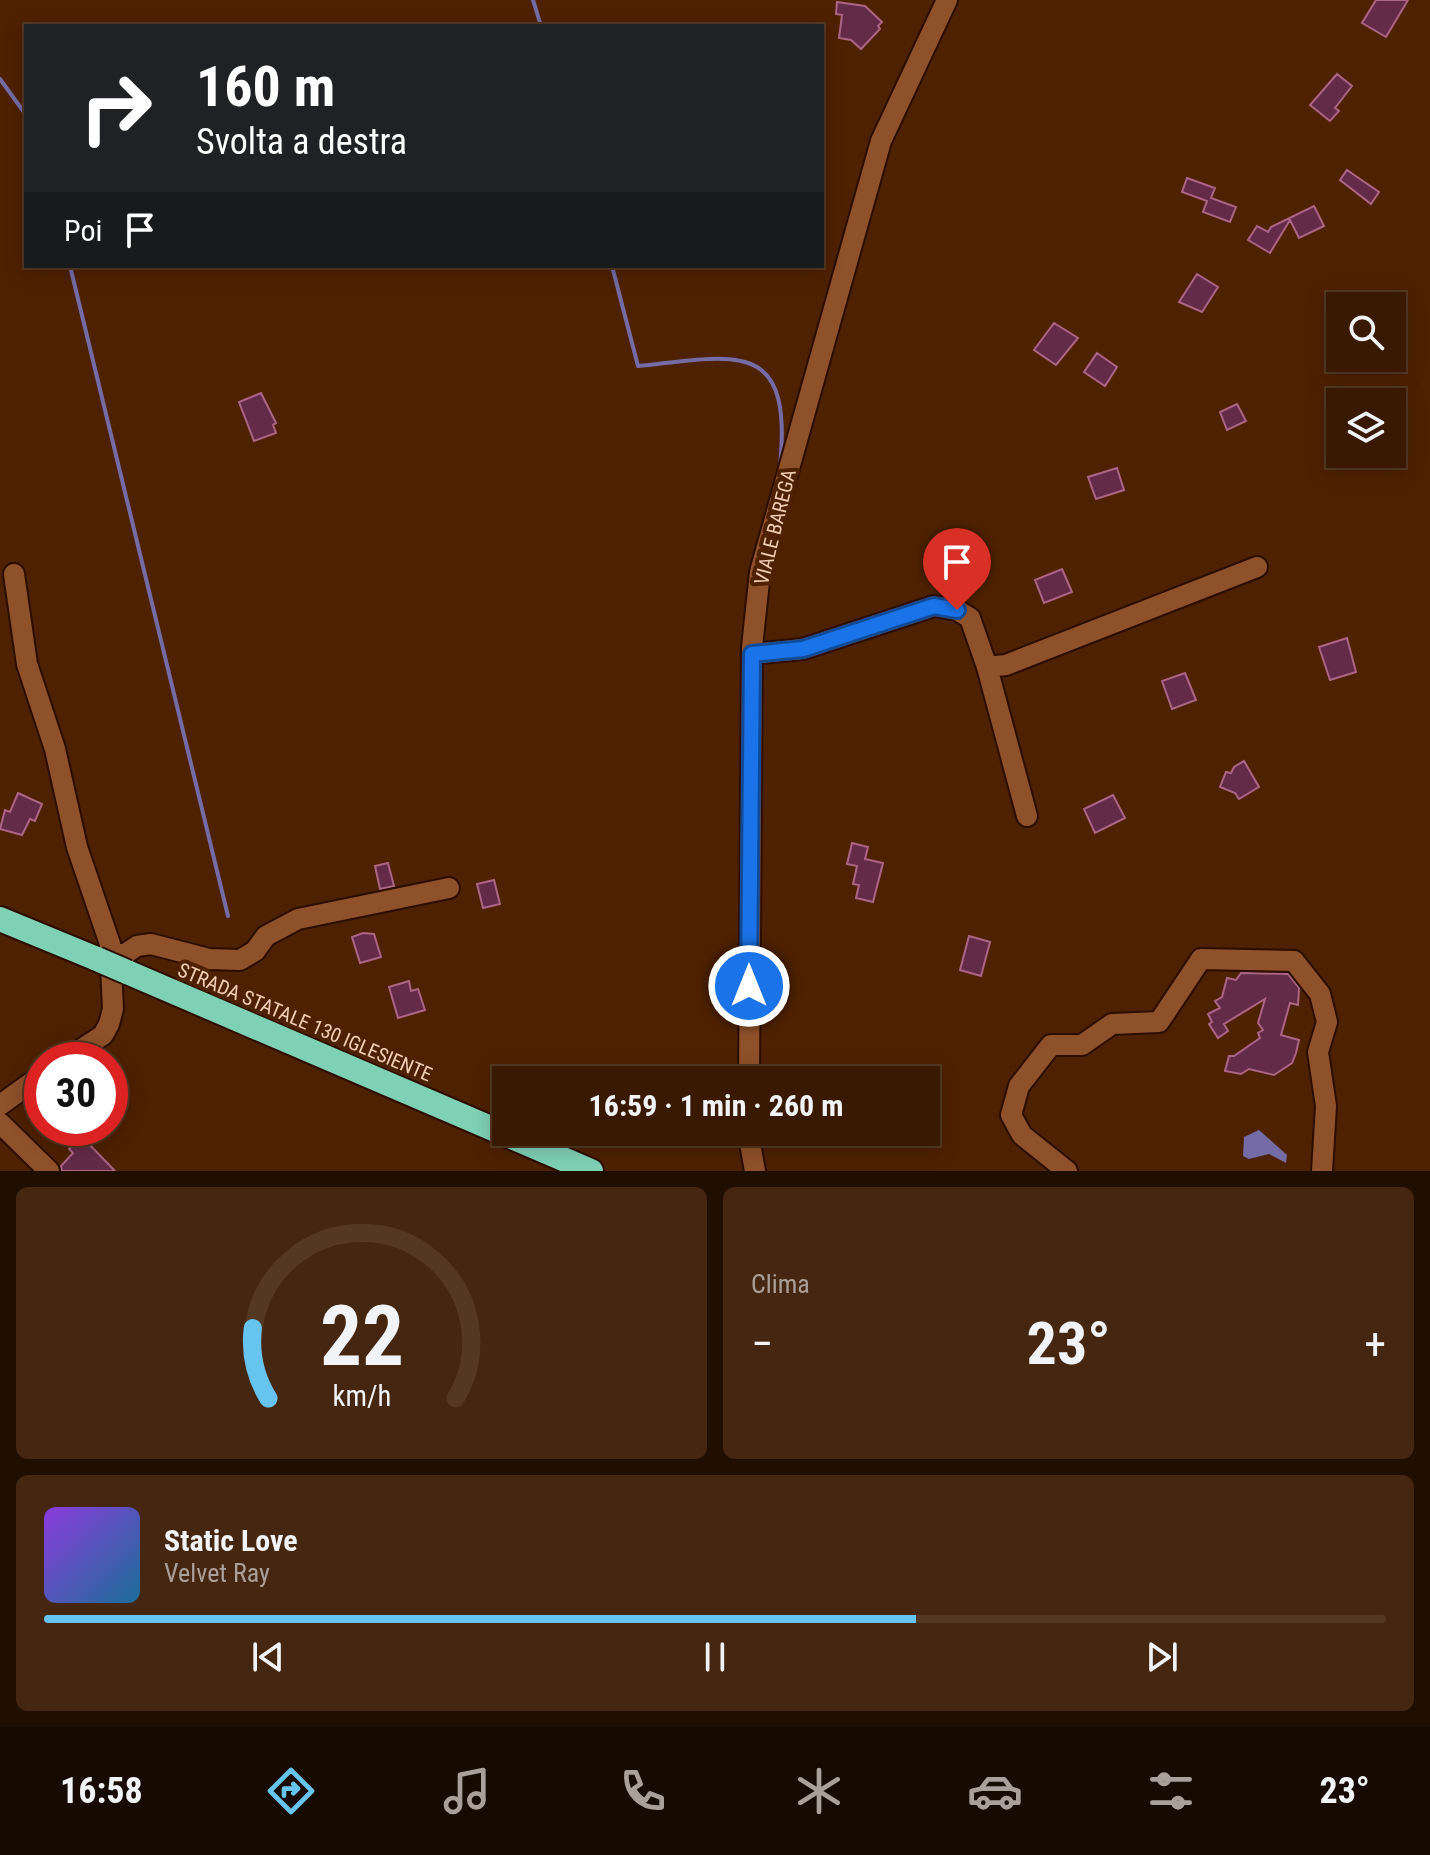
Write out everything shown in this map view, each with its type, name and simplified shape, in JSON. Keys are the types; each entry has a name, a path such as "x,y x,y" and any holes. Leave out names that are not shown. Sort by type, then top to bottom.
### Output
{"highway":[{"name":"STRADA STATALE 130 IGLESIENTE","path":"0,919 112,962 589,1170"}],"street":[{"name":"VIALE BAREGA","path":"749,1066 752,654 762,565 881,141 947,0"},
{"path":"987,667 1006,665 1257,567"},
{"path":"14,574 27,664 55,749 77,847 110,944 113,1009 103,1035 92,1042"},
{"path":"752,654 803,649 934,606 957,610 970,618 987,667 1027,816"},
{"path":"112,962 137,946 151,944 209,959 240,960 255,951 266,936 298,919 449,888"},
{"path":"1067,1171 1022,1135 1011,1115 1019,1086 1051,1045 1082,1045 1112,1024 1159,1022 1201,959 1294,961 1320,994 1327,1022 1318,1052 1326,1106 1322,1171"},
{"path":"0,1105 24,1088"},
{"path":"0,1123 49,1171"},
{"path":"751,1146 755,1171"}],"shaded area":[{"path":"1259,1130 1287,1155 1286,1163 1269,1154 1249,1159 1243,1156 1244,1137"}],"building":[{"path":"1376,0 1408,0 1386,37 1362,23"},
{"path":"837,2 865,6 882,22 878,26 880,29 861,49 851,40 839,38 842,15 836,14"},
{"path":"1337,74 1352,86 1335,108 1339,111 1330,121 1310,105"},
{"path":"1347,170 1379,192 1371,204 1340,180"},
{"path":"1187,178 1215,188 1211,198 1236,207 1230,222 1203,212 1207,201 1182,192"},
{"path":"1314,206 1324,226 1299,238 1290,220 1270,253 1248,240 1257,226 1268,232 1271,227"},
{"path":"1197,274 1218,287 1202,312 1179,302"},
{"path":"1054,323 1078,338 1056,365 1034,350"},
{"path":"1097,353 1117,367 1105,386 1084,372"},
{"path":"261,393 276,423 273,425 276,433 254,441 239,402"},
{"path":"1237,404 1246,421 1227,430 1220,412"},
{"path":"1117,468 1124,490 1096,499 1088,477"},
{"path":"1062,569 1072,592 1044,603 1035,580"},
{"path":"1347,638 1356,672 1330,680 1319,647"},
{"path":"1185,673 1196,700 1172,709 1162,681"},
{"path":"1244,761 1259,787 1239,799 1235,793 1220,787 1226,772 1231,773"},
{"path":"18,793 42,804 35,821 30,819 22,835 0,829 5,810 10,812"},
{"path":"1113,795 1125,818 1095,833 1084,809"},
{"path":"852,843 868,847 865,859 883,863 873,902 856,898 859,885 853,884 857,866 847,864"},
{"path":"388,863 394,886 380,889 375,866"},
{"path":"494,880 500,904 483,908 477,884"},
{"path":"363,933 374,934 381,957 360,963 352,937"},
{"path":"969,936 990,942 981,976 960,970"},
{"path":"1241,973 1288,974 1299,988 1298,1005 1290,1003 1281,1035 1299,1040 1296,1053 1292,1063 1274,1075 1249,1069 1241,1074 1225,1071 1229,1056 1234,1056 1260,1038 1258,1033 1263,1030 1258,1023 1265,999 1224,1024 1228,1031 1218,1038 1209,1024 1212,1022 1208,1014 1220,1008 1215,1001 1222,997 1227,978 1236,980"},
{"path":"409,981 411,991 418,989 425,1010 398,1018 389,987"},
{"path":"72,1146 91,1146 115,1171 62,1171 61,1166 73,1153 69,1149"}],"waterway":[{"path":"533,0 540,24"},
{"path":"0,79 24,112"},
{"path":"70,268 228,916"},
{"path":"613,268 638,366 729,359 751,364 767,375 777,395 782,424 780,466"}],"route":[{"path":"749,986 752,654 803,649 934,606 957,610"}]}
